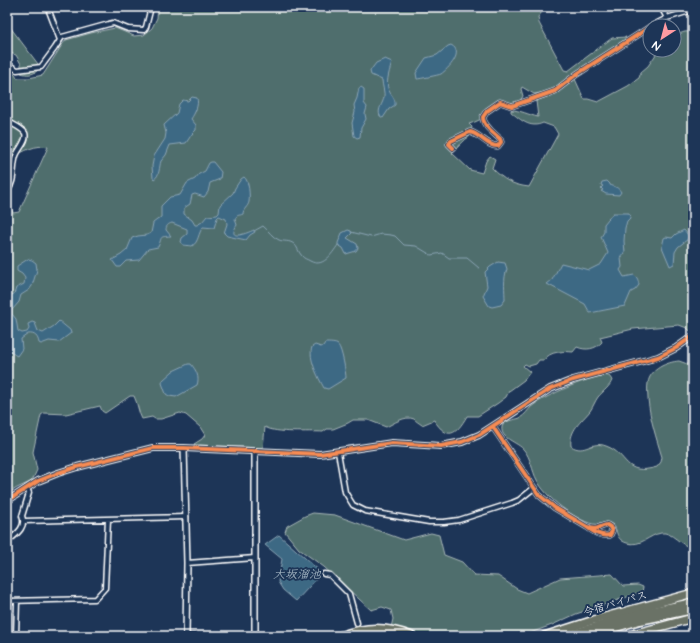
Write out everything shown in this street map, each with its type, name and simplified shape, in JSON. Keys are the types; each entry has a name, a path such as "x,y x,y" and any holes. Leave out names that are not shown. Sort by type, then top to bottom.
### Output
{"highway":[{"name":"今宿バイパス","path":"544,636 693,592"},
{"path":"566,636 638,614 693,603"},
{"path":"586,636 640,620 693,609"},
{"path":"626,636 693,618"},
{"path":"340,636 370,628 387,633 399,631 412,636"}],"street":[{"path":"48,7 60,40"},
{"path":"7,63 17,70 41,67 62,37 113,23 128,29 144,30 151,7"},
{"path":"661,7 666,17 693,10"},
{"path":"453,148 449,144 451,141 470,132 476,134 493,146 498,146 501,142 500,139 484,124 483,120 483,117 490,109 500,102 512,106 555,91 577,74 642,33"},
{"path":"7,121 24,132 25,136 23,144 16,157 13,179 7,192"},
{"path":"7,501 38,481 58,473 153,448 320,454 392,442 441,446 453,444 469,440 493,427 550,389 573,380 658,356 676,348 693,336"},
{"path":"493,427 534,488 548,503 592,531 603,536 610,535 612,531 607,525 598,529 587,527"},
{"path":"184,448 187,563 186,636 206,636"},
{"path":"255,451 255,636"},
{"path":"338,452 342,482 347,497 353,505 360,509 373,512 429,522 452,521 512,503 519,500 534,488"},
{"path":"7,542 21,530 24,521 22,516 29,493 27,488"},
{"path":"24,521 186,517"},
{"path":"7,601 95,599 105,588 108,519"},
{"path":"187,563 255,558"},
{"path":"324,574 330,575 349,594 356,623"},
{"path":"16,636 17,601"},
{"path":"361,633 367,636"}],"green space":[{"path":"158,7 546,7 538,17 539,23 564,70 568,71 612,38 626,37 624,40 551,91 534,94 522,87 521,89 523,96 520,101 512,105 501,101 495,105 486,116 469,124 472,127 470,136 452,153 470,170 482,173 486,161 490,156 495,159 492,168 500,176 518,185 529,187 558,134 554,127 543,123 534,125 526,123 511,112 511,110 538,117 536,101 557,93 575,79 584,99 598,102 628,86 639,78 641,72 648,66 654,58 682,58 682,33 693,33 693,332 679,325 633,329 600,337 602,342 594,348 584,349 577,347 573,352 553,353 544,360 539,360 536,364 529,366 525,364 523,366 530,372 524,380 509,391 506,397 478,416 467,416 459,428 452,433 444,431 434,420 422,425 414,419 407,418 399,420 386,427 368,420 353,420 333,429 327,429 323,432 277,431 265,427 263,448 200,445 196,447 194,444 205,435 200,427 186,415 180,413 161,419 155,419 152,417 142,419 134,396 130,396 105,413 102,411 100,406 66,414 44,413 41,415 33,452 37,470 32,481 7,494 7,203 9,203 13,213 19,212 48,147 35,147 13,157 7,182 7,125 11,120 7,117 7,69 13,72 17,78 29,78 43,75 66,40 115,28 134,36 144,35 152,28 157,18"},
{"path":"7,23 38,64 38,70 34,73 21,73 21,64 16,55 7,52"},
{"path":"679,361 693,366 693,548 684,545 673,536 665,533 657,534 641,542 632,544 627,543 620,539 613,525 593,524 569,513 553,500 541,487 526,453 521,447 506,437 502,431 502,427 505,423 520,418 531,407 546,398 590,379 609,376 612,380 608,387 598,397 590,411 576,427 572,435 571,446 580,449 596,445 606,446 619,454 632,467 646,469 657,467 661,462 662,457 650,414 648,399 649,378 660,367"},
{"path":"313,513 335,515 404,540 431,533 439,535 444,555 462,562 474,575 498,576 517,589 527,593 560,578 612,574 623,586 638,585 643,587 642,592 576,614 522,636 389,636 393,619 391,610 382,607 371,610 324,567 299,549 285,532 287,526"}],"water":[{"path":"451,45 455,48 456,56 451,64 441,74 417,79 416,73 426,58 437,55"},
{"path":"385,59 392,62 388,75 388,85 389,90 395,100 395,105 389,109 383,118 379,113 384,95 382,80 371,75 370,71 376,63"},
{"path":"361,87 364,89 364,103 367,107 365,114 366,119 361,128 360,137 357,138 354,136 352,123 355,112 354,105 359,88"},
{"path":"192,97 197,98 196,109 191,119 196,125 196,130 186,143 170,145 166,155 161,161 157,176 154,179 152,166 154,156 165,139 166,133 164,125 177,113 179,104 183,100 188,101"},
{"path":"211,162 213,162 221,172 220,179 210,183 208,192 204,197 195,194 192,195 190,204 184,208 184,214 192,220 195,225 202,222 207,216 217,215 219,213 220,205 233,193 241,179 244,177 248,185 249,202 243,214 237,216 235,219 237,225 234,233 239,235 254,230 255,232 246,240 227,236 224,233 227,224 226,219 219,216 214,228 203,227 196,242 192,246 183,245 181,242 182,238 187,234 187,229 172,223 168,225 166,229 171,236 162,238 158,247 148,249 139,260 126,261 120,267 117,267 112,260 127,250 132,238 151,233 153,223 161,217 161,206 170,197 180,195 187,183 205,171"},
{"path":"607,181 610,185 620,190 621,192 619,195 606,194 601,191 603,190 601,188 603,186 601,185 602,182"},
{"path":"613,213 629,213 630,218 627,221 625,228 625,253 621,258 622,267 620,270 624,277 634,275 638,279 639,285 631,292 625,306 590,313 585,304 547,284 552,280 561,263 589,270 601,264 608,253 601,237 604,232 604,224"},
{"path":"348,230 352,233 347,238 357,244 358,248 356,251 346,254 338,243 342,233"},
{"path":"684,230 689,236 688,239 678,247 675,252 674,264 670,266 662,247 664,238 672,238"},
{"path":"28,259 36,263 37,270 32,286 21,295 19,302 12,310 12,314 16,319 18,331 22,333 27,332 29,329 28,324 32,322 35,323 38,331 43,333 59,321 70,330 71,333 59,342 49,341 41,344 36,336 33,334 28,334 21,339 22,349 17,356 10,350 7,342 7,296 14,294 16,288 24,284 25,278 17,271 17,266"},
{"path":"498,262 505,263 507,269 505,281 505,300 501,305 492,307 489,306 483,296 487,286 485,272"},
{"path":"325,343 338,345 344,361 346,378 328,389 324,388 314,368 311,356 312,347 315,345 321,347"},
{"path":"191,364 197,374 197,385 176,397 169,396 166,394 162,383 163,380 173,371"},
{"name":"大坂溜池","path":"279,535 322,573 296,601 283,590 278,582 282,559 265,545"}],"waterway":[{"path":"674,14 693,7"},
{"path":"254,231 263,226 272,236 277,239 294,244 303,257 315,263 323,262 338,245"},
{"path":"351,232 371,237 381,234 395,236 404,245 416,246 431,255 442,253 449,258 467,258 479,268"}],"cycle path":[{"path":"453,148 449,144 451,141 470,132 474,133 487,143 498,146 501,142 500,139 489,129 483,120 483,117 487,111 500,102 512,106 555,91 577,74 642,32"},
{"path":"7,501 38,481 58,473 153,448 320,454 392,443 441,446 462,442 479,435 550,389 573,380 658,357 676,348 693,336"},
{"path":"493,427 539,495 555,508 587,527 596,529 607,525 612,531 610,535 601,535 587,527"}]}
